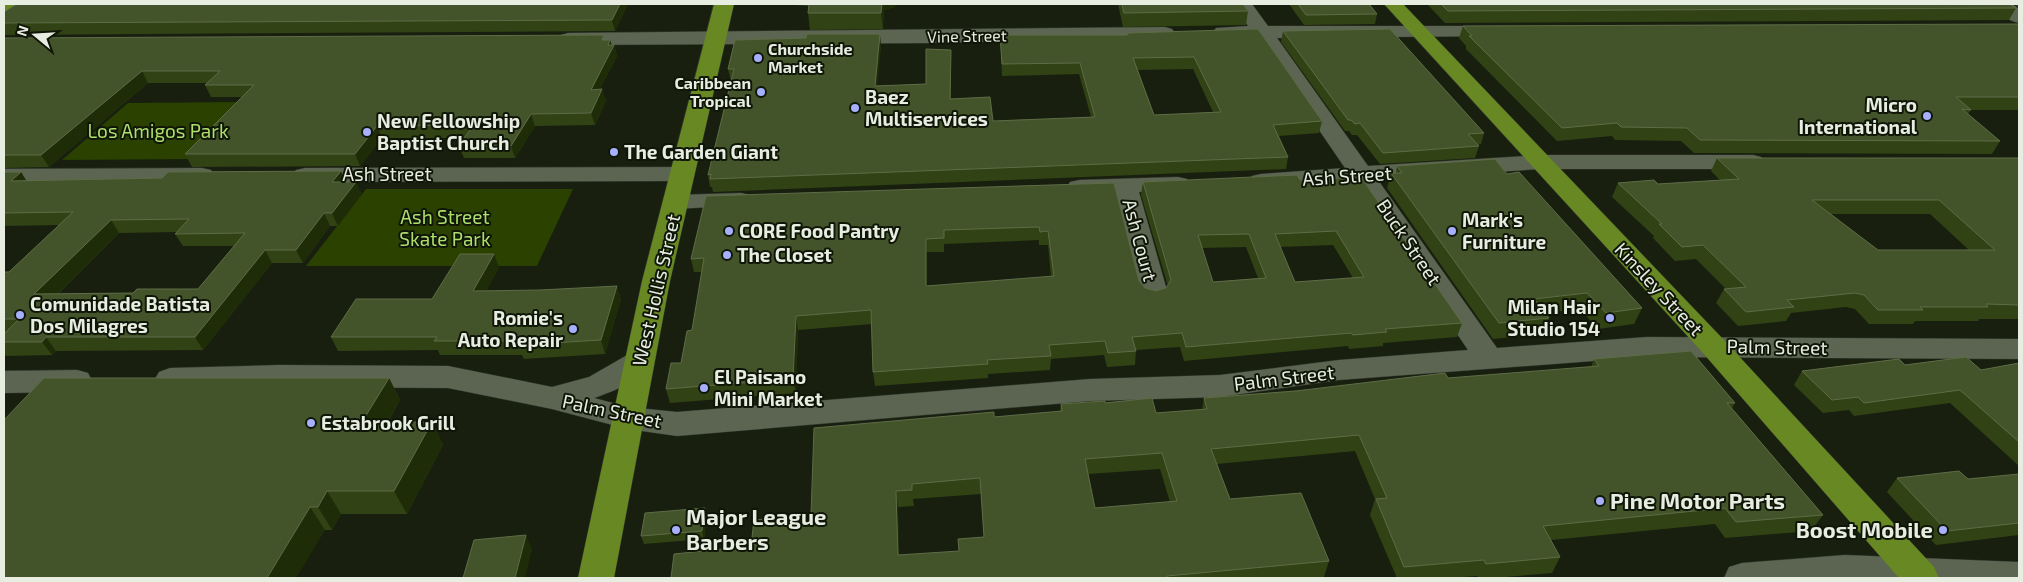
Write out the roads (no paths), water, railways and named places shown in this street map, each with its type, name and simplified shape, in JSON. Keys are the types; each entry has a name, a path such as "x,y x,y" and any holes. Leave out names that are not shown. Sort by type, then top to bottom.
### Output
{"main road":[{"name":"West Hollis Street","path":"596,578 639,361 681,174 724,4"},
{"name":"Kinsley Street","path":"1393,4 1713,346 1918,575"}],"street":[{"name":"Buck Street","path":"1243,4 1364,175 1489,358"},
{"path":"1998,4 2019,17"},
{"path":"2000,28 2019,28"},
{"name":"Vine Street","path":"546,39 1520,29"},
{"name":"Ash Street","path":"1239,182 1540,162 1772,162"},
{"name":"Ash Street","path":"283,175 681,174"},
{"path":"4,176 223,175"},
{"path":"1056,188 1201,183"},
{"name":"Ash Court","path":"1125,186 1154,294"},
{"path":"675,202 763,199"},
{"name":"Palm Street","path":"142,379 428,376 458,378 552,398 628,418 677,424 1090,390 1220,386 1339,370 1647,347 2019,349"},
{"name":"Palm Street","path":"552,398 577,394 598,386 639,361"},
{"path":"4,382 102,380"},
{"path":"1742,578 1826,571 2019,577"}],"place":[{"name":"Churchside Market","path":"758,58"},
{"name":"Caribbean Tropical","path":"761,92"},
{"name":"Baez Multiservices","path":"855,108"},
{"name":"Micro International","path":"1927,116"},
{"name":"New Fellowship Baptist Church","path":"367,132"},
{"name":"The Garden Giant","path":"614,152"},
{"name":"CORE Food Pantry","path":"729,231"},
{"name":"Mark's Furniture","path":"1452,231"},
{"name":"The Closet","path":"727,255"},
{"name":"Comunidade Batista Dos Milagres","path":"20,315"},
{"name":"Milan Hair Studio 154","path":"1610,318"},
{"name":"Romie's Auto Repair","path":"573,329"},
{"name":"El Paisano Mini Market","path":"704,388"},
{"name":"Estabrook Grill","path":"311,423"},
{"name":"Pine Motor Parts","path":"1600,501"},
{"name":"Major League Barbers","path":"676,530"},
{"name":"Boost Mobile","path":"1943,530"}],"park label":[{"name":"Los Amigos Park","path":"158,131"},
{"name":"Ash Street Skate Park","path":"445,228"}]}
